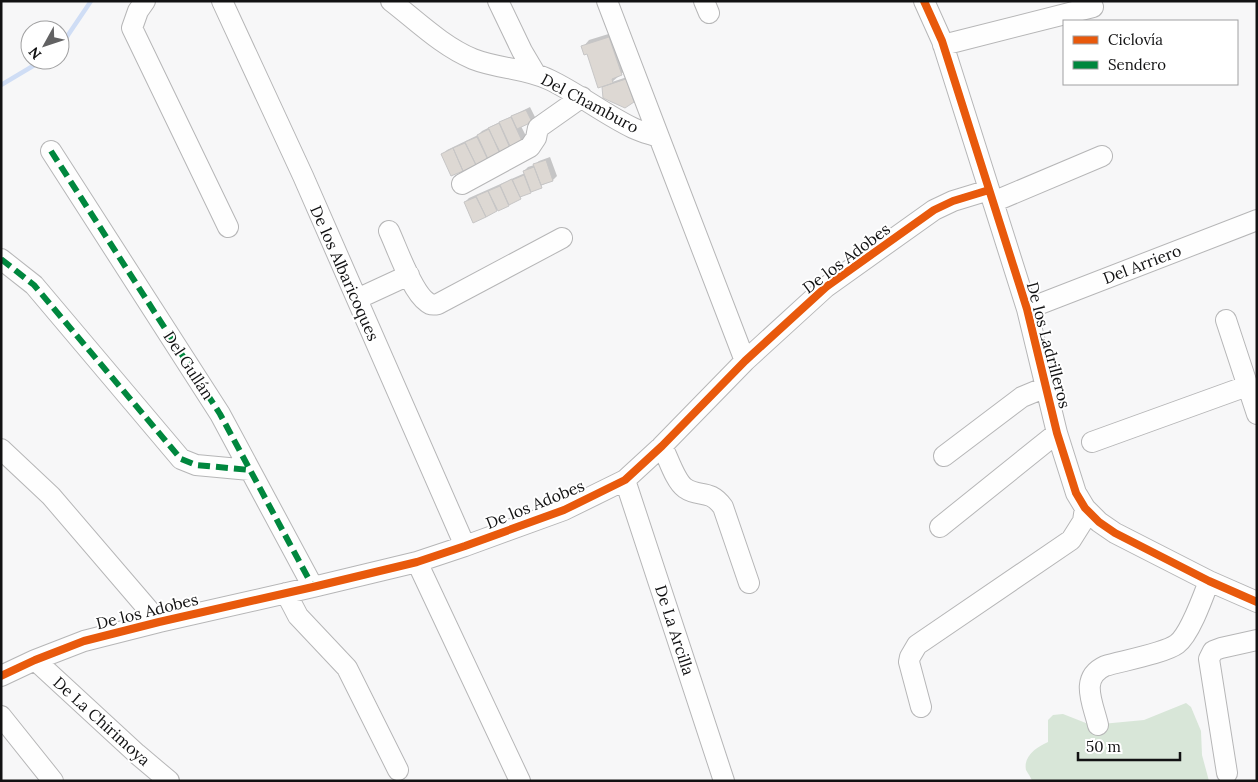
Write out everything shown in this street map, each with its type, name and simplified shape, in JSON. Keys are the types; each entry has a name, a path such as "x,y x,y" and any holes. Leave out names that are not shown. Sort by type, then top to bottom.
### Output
{"street":[{"path":"145,1 138,11 132,28 228,227"},
{"name":"De los Albaricoques","path":"222,1 357,299 465,546"},
{"name":"Del Chamburo","path":"391,1 453,48 473,59 535,74 582,96 634,129 659,137 745,361"},
{"path":"488,1 506,42 514,69"},
{"path":"498,1 535,74"},
{"path":"607,1 659,137"},
{"name":"De los Ladrilleros","path":"924,1 943,45 1027,309 1057,433 1076,493 1085,508 1099,522 1115,533 1209,581 1257,602"},
{"path":"943,45 1093,7"},
{"path":"462,184 530,147 536,138 538,128 582,96"},
{"name":"Del Gullán","path":"51,151 220,414 313,587"},
{"name":"De los Adobes","path":"1,676 35,660 84,641 417,562 564,510 625,480 662,446 745,361 826,288 934,210 953,201 991,196 1102,156"},
{"name":"Del Arriero","path":"1027,309 1257,220"},
{"path":"389,231 409,275 426,302 432,305 438,304 562,238"},
{"path":"1,259 34,285 181,459 196,466 250,470"},
{"path":"357,299 409,275"},
{"path":"1226,320 1257,414"},
{"path":"1092,442 1247,386"},
{"path":"944,456 1022,397 1046,387"},
{"path":"940,527 1057,433"},
{"path":"662,446 683,487 711,495 723,507 749,583"},
{"path":"1,449 51,496 159,622"},
{"name":"De La Arcilla","path":"625,480 724,781"},
{"path":"921,706 909,662 917,645 1071,540 1083,521 1085,508"},
{"path":"417,562 520,781"},
{"path":"1098,726 1088,686 1091,677 1098,669 1168,650 1179,643 1187,630 1209,581"},
{"path":"286,593 298,616 347,668 398,770"},
{"path":"1227,773 1209,659 1213,651 1257,640"},
{"name":"De La Chirimoya","path":"35,660 169,781"},
{"path":"1,716 53,781"}],"green space":[{"path":"1186,703 1191,707 1201,731 1202,755 1209,781 1032,781 1026,770 1029,756 1035,749 1048,742 1048,720 1053,715 1063,714 1091,725 1144,720"}],"building":[{"path":"609,37 622,75 612,79 613,83 598,88 587,54 584,55 581,46"},
{"path":"626,79 634,102 625,108 603,98 602,87"},
{"path":"526,110 532,122 517,129 511,116"},
{"path":"511,117 522,141 510,146 499,122"},
{"path":"499,123 510,148 500,152 488,128"},
{"path":"489,129 500,154 488,159 477,135"},
{"path":"477,137 488,160 476,165 465,142"},
{"path":"465,143 476,165 463,171 453,148"},
{"path":"453,148 463,171 451,176 441,154"},
{"path":"546,160 553,181 541,185 533,164"},
{"path":"534,167 542,188 531,192 523,171"},
{"path":"524,175 531,193 520,197 512,180"},
{"path":"512,179 521,199 509,205 500,185"},
{"path":"500,186 509,206 498,211 488,191"},
{"path":"488,191 497,211 486,217 476,196"},
{"path":"476,197 486,217 473,223 464,202"}],"waterway":[{"path":"70,32 91,1"},
{"path":"1,85 26,70"}],"marked path":[{"path":"51,151 220,414 313,587"},
{"path":"1,259 34,285 181,459 196,465 250,470"}],"cycle path":[{"path":"924,1 942,41 1027,309 1057,433 1076,493 1085,508 1099,522 1115,533 1209,581 1257,602"},
{"path":"1,676 35,660 84,641 417,562 564,510 625,480 662,446 745,361 826,287 934,210 953,201 989,190"}]}
